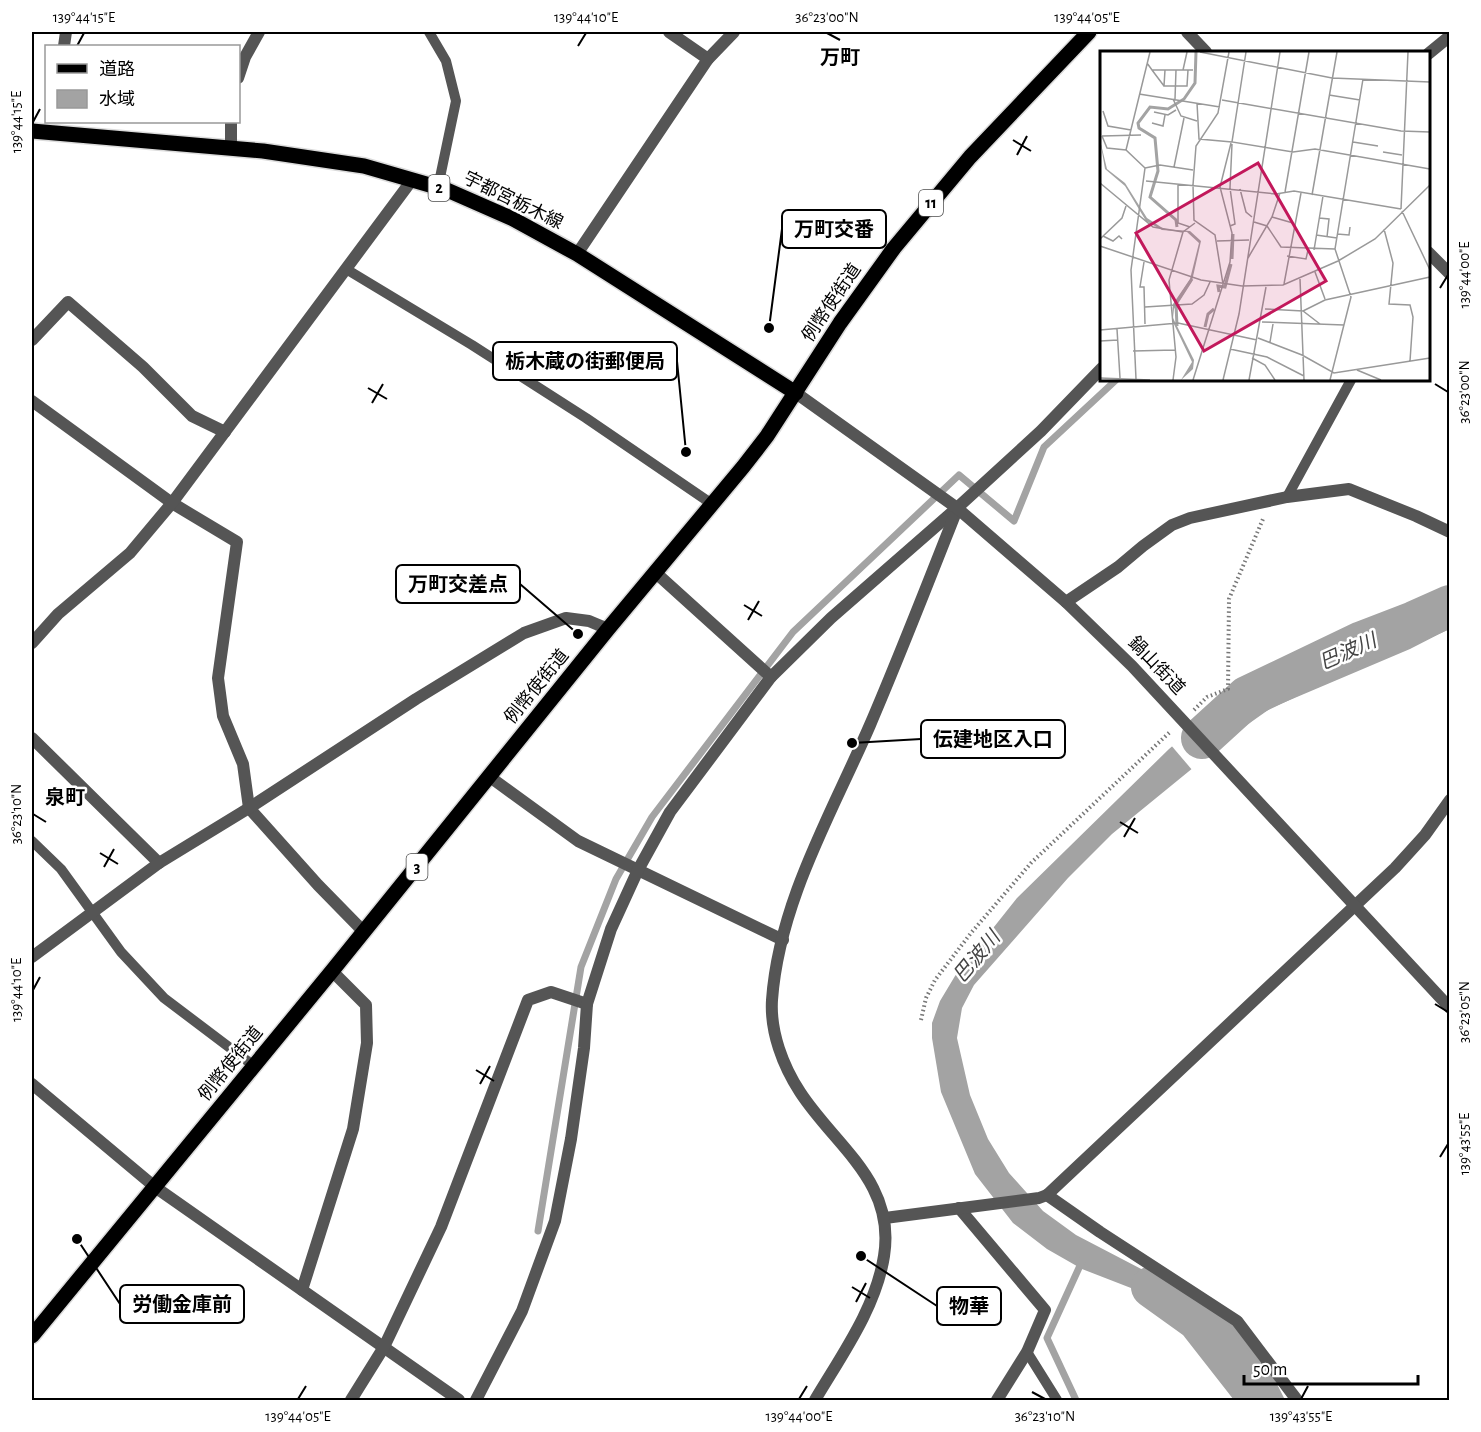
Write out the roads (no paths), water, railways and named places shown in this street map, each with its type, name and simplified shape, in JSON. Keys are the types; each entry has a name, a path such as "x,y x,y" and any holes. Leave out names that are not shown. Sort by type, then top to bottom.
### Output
{"main road":[{"name":"例幣使街道","path":"32,1336 364,932 767,435 840,323 902,239 970,157 1089,32"},
{"name":"宇都宮栃木線","path":"32,131 56,127 263,151 364,166 438,188 513,219 577,254 796,393"}],"street":[{"path":"240,72 245,57 259,32"},
{"path":"669,32 708,59"},
{"path":"577,254 708,59 734,32"},
{"path":"1187,32 1205,51"},
{"path":"1430,52 1449,36"},
{"path":"231,123 231,149"},
{"path":"32,643 58,614 130,553 172,503 412,180"},
{"path":"1430,254 1449,274"},
{"path":"32,340 68,302 142,367 192,416 225,432"},
{"path":"476,1401 522,1311 555,1221 571,1139 584,1048 587,1004 611,929 638,870 670,812 771,677 831,618 1041,431 1100,369"},
{"name":"鍋山街道","path":"796,393 957,508 1066,602 1132,666 1449,1008"},
{"path":"32,401 172,503 237,542 218,678 223,716 243,764 249,808 364,932"},
{"path":"1066,602 1118,567 1172,525 1190,518 1287,497 1349,489 1449,532"},
{"path":"815,1401 873,1296 884,1255 885,1218 870,1181 801,1093 784,1061 774,1028 772,1002 783,940 796,895 830,812 874,716 957,508"},
{"path":"656,573 771,677"},
{"path":"32,957 159,863 524,633 566,618 589,621 608,629"},
{"path":"32,738 159,863"},
{"path":"490,777 578,841 783,940"},
{"path":"885,1218 1043,1196 1395,868 1425,835 1449,800"},
{"path":"302,1290 353,1129 367,1043 366,1005 332,971"},
{"path":"351,1401 384,1347 441,1227 528,1000 551,992 587,1004"},
{"path":"32,1084 155,1187 459,1401"},
{"path":"1043,1196 1237,1321 1297,1401"},
{"path":"958,1208 1045,1310 1027,1352 997,1401"}],"lane":[{"path":"429,32 446,61 456,101 438,188"},
{"path":"346,269 558,399 712,504"},
{"path":"1287,497 1350,381"},
{"path":"32,841 61,868 121,952 164,998 254,1066"},
{"path":"1027,1352 1057,1401"}],"water":[{"path":"1449,604 1449,629 1410,649 1271,708 1237,732 1112,834 1068,878 974,985 962,1008 957,1038 970,1095 988,1139 1009,1173 1043,1211 1076,1235 1193,1296 1234,1325 1268,1366 1285,1400 1256,1400 1231,1353 1205,1324 1149,1295 1082,1269 1047,1249 1013,1223 975,1174 941,1092 932,1038 932,1023 940,1001 955,976 1017,898 1169,749 1220,705 1248,698 1378,635 1397,631"}],"waterway":[{"path":"538,1231 581,967 616,879 652,817 793,632 959,475 1014,521 1044,447 1115,381"},
{"name":"巴波川","path":"1202,738 1247,697 1362,642 1450,606"},
{"path":"1076,1400 1047,1338 1083,1259"},
{"name":"巴波川","path":"1152,1287 1198,1320 1258,1400"}],"place":[{"name":"万町交番","path":"769,328"},
{"name":"栃木蔵の街郵便局","path":"686,452"},
{"name":"万町交差点","path":"578,634"},
{"name":"伝建地区入口","path":"852,743"},
{"name":"労働金庫前","path":"77,1239"},
{"name":"物華","path":"861,1256"}],"district":[{"name":"万町","path":"840,58"},
{"name":"泉町","path":"65,798"}]}
